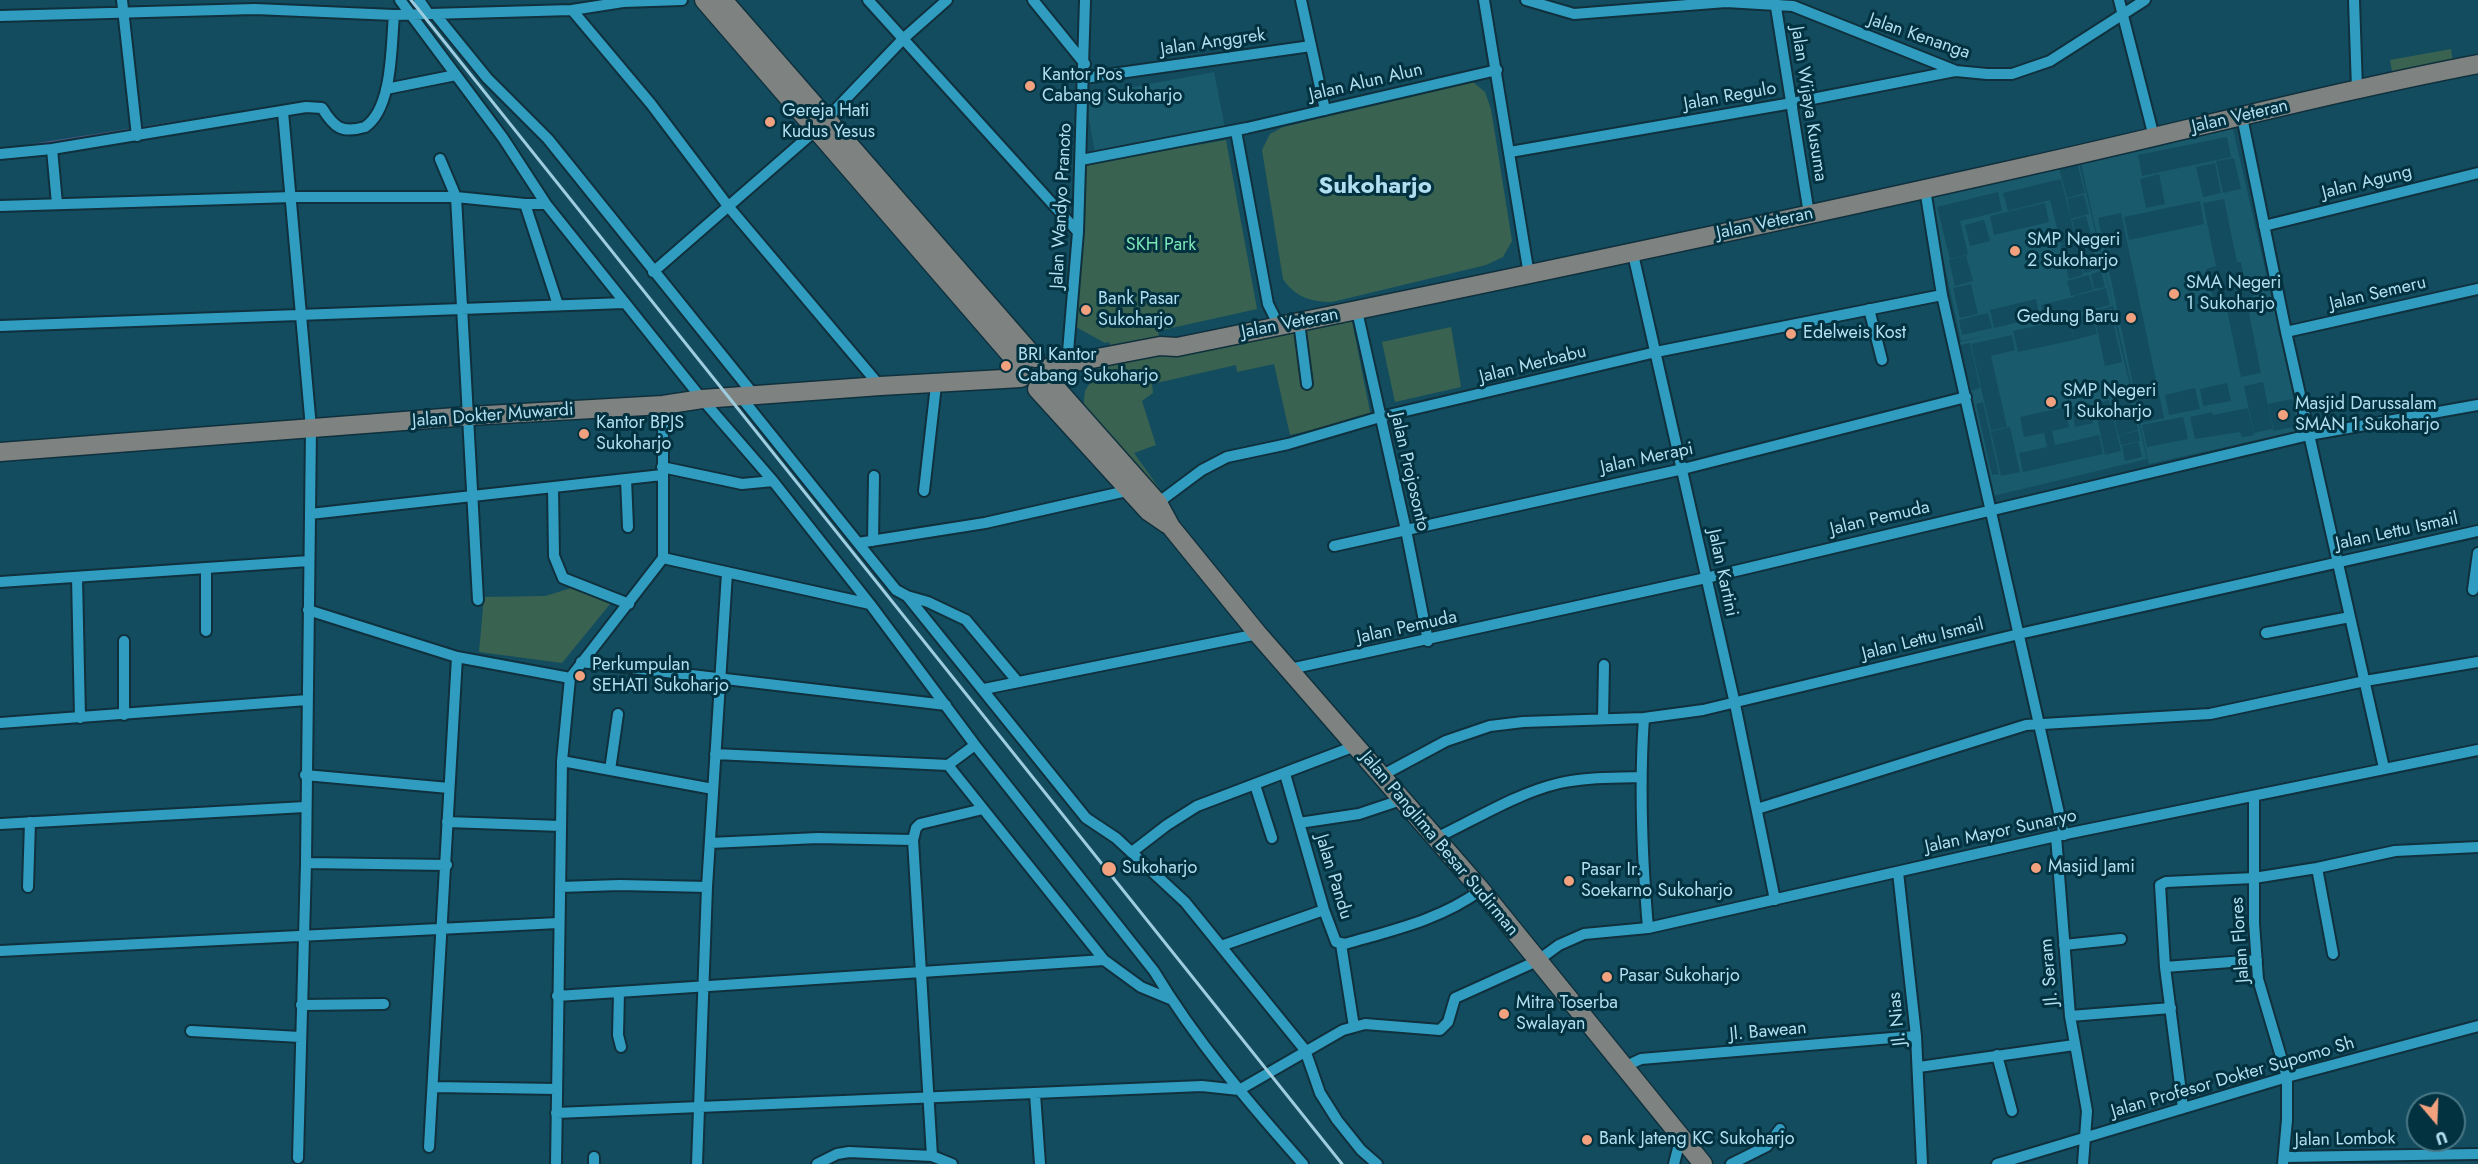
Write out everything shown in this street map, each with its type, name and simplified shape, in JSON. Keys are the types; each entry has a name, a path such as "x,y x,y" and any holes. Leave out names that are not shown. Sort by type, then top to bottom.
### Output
{"main road":[{"path":"704,0 777,73"},
{"path":"723,0 777,73"},
{"name":"Jalan Veteran","path":"1044,373 1168,345 1177,347 1633,254 2357,89 2478,64"},
{"name":"Jalan Panglima Besar Sudirman","path":"777,73 1044,373 1258,634 1481,890 1703,1164"},
{"name":"Jalan Dokter Muwardi","path":"0,452 469,416 663,405 702,399 880,386 936,385 1044,373"}],"street":[{"path":"122,0 136,131"},
{"path":"400,0 503,138 546,204 702,399 773,481 870,604 975,745 1154,971 1171,999 1239,1090 1303,1164"},
{"path":"419,0 487,78 548,139 654,272 896,590 966,620 1017,681"},
{"path":"0,16 255,9 394,15 572,10 623,2 682,0"},
{"path":"868,0 1078,232"},
{"path":"654,272 822,125 904,38 947,0"},
{"path":"1033,0 1085,64"},
{"name":"Jalan Wandyo Pranoto","path":"1044,373 1078,232 1085,64 1085,0"},
{"path":"1301,0 1325,110"},
{"path":"1484,0 1529,275"},
{"name":"Jalan Kenanga","path":"1526,0 1574,14 1635,4 1776,3 1793,6 1862,36 1956,71 2012,74 2034,68 2073,48 2145,0"},
{"path":"2119,0 2154,137"},
{"path":"2354,0 2357,89"},
{"name":"Jalan Wijaya Kusuma","path":"1776,3 1809,214"},
{"path":"572,10 651,104 728,206 880,386"},
{"path":"0,154 52,150 136,131 319,107 336,127 358,129 371,123 381,108 386,90 394,15"},
{"name":"Jalan Anggrek","path":"1084,78 1311,46"},
{"name":"Jalan Alun Alun","path":"1081,160 1236,130 1497,70"},
{"name":"Jalan Regulo","path":"1510,152 1792,103 1956,71"},
{"path":"386,90 456,75"},
{"path":"283,112 311,428 305,775 306,863 302,934 298,1158"},
{"path":"2242,117 2308,435 2384,768"},
{"path":"1236,130 1273,327"},
{"path":"52,150 57,204"},
{"path":"440,159 456,196 478,600"},
{"name":"Jalan Agung","path":"2264,226 2478,173"},
{"name":"Jl. Seram","path":"1925,189 1942,295 2039,724 2060,836 2064,945 2070,1016 2087,1107 2087,1137 2083,1164"},
{"path":"0,206 292,197 456,196 525,204 546,204"},
{"path":"525,204 558,305"},
{"name":"Jalan Kartini","path":"1633,254 1735,704 1775,900"},
{"name":"Jalan Semeru","path":"2286,332 2478,289"},
{"name":"Jalan Merbabu","path":"1153,507 1202,470 1227,457 1288,444 1380,417 1656,352 1942,295"},
{"path":"0,326 624,303"},
{"path":"1869,309 1882,360"},
{"name":"Jalan Projosonto","path":"1357,311 1406,530 1428,641"},
{"path":"1299,322 1307,384"},
{"path":"924,491 936,385"},
{"name":"Jalan Merapi","path":"1334,546 1683,468 1966,397"},
{"path":"556,1164 562,761 570,678 663,558 663,405"},
{"name":"Jalan Pemuda","path":"1290,669 1428,641 1706,578 2308,435 2478,405"},
{"path":"310,514 626,479 662,471 742,484 773,481"},
{"path":"873,541 874,476"},
{"path":"626,479 628,527"},
{"path":"553,487 554,556 563,578 629,604"},
{"path":"858,543 984,523 1137,488"},
{"name":"Jalan Lettu Ismail","path":"1381,776 1446,741 1490,726 1523,722 1644,718 1682,714 1735,704 2019,634 2478,531"},
{"path":"2474,590 2478,553"},
{"path":"663,558 870,604"},
{"path":"0,582 309,561"},
{"path":"206,568 206,631"},
{"path":"697,1164 707,888 727,573"},
{"path":"77,577 80,718"},
{"path":"907,596 1086,818 1132,852 1185,902 1305,1050 1310,1071 1331,1111 1361,1150 1377,1164"},
{"path":"308,610 457,657 570,678"},
{"path":"2266,633 2350,617"},
{"path":"984,689 1258,634"},
{"path":"124,641 124,715"},
{"path":"429,1147 447,865 447,822 457,657"},
{"path":"581,662 946,705"},
{"path":"1757,809 2014,728 2039,724 2210,714 2365,681 2478,662"},
{"path":"1603,719 1604,665"},
{"path":"0,723 307,700"},
{"path":"610,770 618,714"},
{"path":"1644,718 1640,777 1642,858 1648,928"},
{"path":"715,754 948,765 975,745"},
{"path":"1132,852 1180,815 1355,746"},
{"name":"Jalan Mayor Sunaryo","path":"1354,1027 1365,1024 1440,1030 1448,1023 1455,998 1537,961 1559,945 1584,934 1648,928 2060,836 2478,750"},
{"path":"562,761 713,789"},
{"path":"948,765 1104,960 1142,987 1171,999"},
{"name":"Jalan Pandu","path":"1285,774 1324,910 1336,942 1341,944 1446,913 1481,890"},
{"path":"305,775 449,788"},
{"path":"1436,838 1503,805 1560,783 1593,778 1640,777"},
{"path":"1255,785 1272,838"},
{"name":"Jalan Flores","path":"2254,797 2258,979 2287,1077 2284,1161"},
{"path":"1299,823 1359,814 1401,800"},
{"path":"0,824 305,807"},
{"path":"933,1156 913,840 916,828 920,824 983,809"},
{"path":"28,887 30,822"},
{"path":"447,822 561,826"},
{"path":"711,843 818,838 913,840"},
{"path":"2183,1108 2165,967 2160,885 2166,882 2254,878 2317,868 2395,851 2478,847"},
{"path":"306,863 447,865"},
{"path":"2317,868 2333,954"},
{"name":"Jl. Nias","path":"1898,872 1919,1067 1922,1164"},
{"path":"560,887 620,885 707,888"},
{"path":"1221,946 1324,910"},
{"path":"0,951 558,922"},
{"path":"2064,945 2121,939"},
{"path":"556,1113 699,1106 929,1100 1202,1086 1239,1090 1305,1050 1354,1027 1341,944"},
{"path":"557,996 1104,960"},
{"path":"2165,967 2257,960"},
{"path":"1142,987 1153,984 1154,971"},
{"path":"619,992 618,1035 621,1047"},
{"path":"301,1005 384,1004"},
{"path":"2070,1016 2171,1008"},
{"name":"Jalan Profesor Dokter Supomo Sh","path":"1997,1164 2287,1077 2478,1026"},
{"path":"191,1031 300,1037"},
{"name":"Jl. Bawean","path":"1624,1067 1641,1059 1916,1036"},
{"path":"1919,1067 2074,1045"},
{"path":"1997,1055 2012,1111"},
{"path":"433,1087 557,1089"},
{"path":"1035,1094 1040,1164"},
{"path":"1731,1164 1767,1146 1780,1129"},
{"path":"1674,1164 1681,1136"},
{"path":"817,1164 837,1154 849,1152 933,1156 952,1164"},
{"name":"Jalan Lombok","path":"2284,1161 2410,1160 2478,1154"}],"shaded area":[{"path":"1214,72 1225,128 1095,153 1085,96"},
{"name":"SMA Negeri 1 Sukoharjo","path":"2232,125 2302,430 2149,464 2080,159","holes":["2227,137 2231,157 2142,176 2138,155","2234,158 2241,189 2223,193 2216,161","2215,163 2221,193 2203,197 2196,167","2159,174 2165,204 2146,208 2140,179","2224,199 2237,262 2241,262 2244,277 2250,276 2254,296 2246,298 2261,373 2241,377 2227,310 2216,312 2206,269 2216,266 2203,203","2200,201 2204,224 2129,240 2124,217","2121,213 2164,418 2141,423 2098,218","2263,382 2273,429 2254,433 2244,386","2227,383 2231,401 2203,406 2200,389","2195,388 2200,409 2169,415 2165,395","2292,399 2298,426 2274,431 2268,404","2248,408 2254,435 2242,437 2240,432 2195,439 2190,417","2183,417 2188,439 2147,447 2142,425"]},
{"path":"2078,159 2113,306 2094,311 2112,309 2147,459 1993,496 1957,343 1984,336 1961,341 1929,193","holes":["2077,163 2085,193 2067,198 2059,168","2061,179 2076,240 2061,244 2050,200 2008,211 2003,193","1998,192 2002,211 1960,221 1968,254 1950,259 1937,207","2084,195 2089,214 2071,219 2067,199","2045,203 2049,222 1994,235 1990,216","2086,216 2093,243 2079,247 2072,220","1984,220 1990,241 1970,246 1965,225","2075,242 2083,275 2069,279 2061,245","2092,244 2098,269 2084,273 2077,248","1966,255 1973,281 1955,286 1949,260","2101,271 2105,287 2094,289 2091,274","2089,275 2093,290 2071,296 2067,281","1971,284 1978,314 1960,318 1953,288","2106,288 2110,305 2044,321 2041,305 2074,297 2076,304 2074,296","2036,299 2040,317 1994,328 1990,310","1988,313 1992,328 1962,335 1959,320","2092,313 2097,334 2074,340 2070,318","2112,316 2122,362 2105,366 2095,319","2069,319 2074,340 2018,352 2013,331","2012,335 2015,350 1991,356 2007,427 1991,431 1971,344","1970,343 1980,388 1971,391 1960,345","2129,389 2133,408 2116,412 2111,393","2109,400 2121,451 2105,455 2094,404","1983,402 1999,474 1992,475 1976,404","2089,403 2093,423 2075,427 2071,407","2065,407 2069,427 2052,431 2055,445 2099,435 2103,454 2023,472 2019,453 2047,447 2044,433 2024,437 2020,417","2134,411 2138,430 2118,435 2114,415","2010,427 2020,472 2001,476 1991,432","2138,431 2140,441 2121,445 2119,435","2138,442 2142,457 2125,461 2122,446"]}],"green space":[{"path":"2451,49 2453,63 2393,77 2390,60"},
{"path":"1473,82 1485,92 1491,109 1512,241 1503,257 1486,265 1332,302 1310,299 1293,290 1283,279 1262,150 1270,134 1283,127"},
{"name":"SKH Park","path":"1226,140 1257,309 1158,331 1160,343 1113,352 1109,342 1105,343 1076,327 1081,165"},
{"path":"1351,316 1371,417 1290,435 1274,364 1237,372 1236,365 1152,384 1153,393 1142,401 1156,445 1134,453 1159,488 1149,498 1083,410 1085,391 1103,362"},
{"path":"1451,327 1461,387 1395,402 1382,342"},
{"path":"585,584 619,593 562,663 479,652 484,597 545,596"}],"waterway":[{"path":"28,146 220,116"}],"railway":[{"path":"411,0 1342,1164"}],"place":[{"name":"Kantor Pos Cabang Sukoharjo","path":"1030,86"},
{"name":"Gereja Hati Kudus Yesus","path":"770,122"},
{"name":"SMP Negeri 2 Sukoharjo","path":"2015,251"},
{"name":"SMA Negeri 1 Sukoharjo","path":"2174,294"},
{"name":"Bank Pasar Sukoharjo","path":"1086,310"},
{"name":"Gedung Baru","path":"2131,318"},
{"name":"Edelweis Kost","path":"1791,334"},
{"name":"BRI Kantor Cabang Sukoharjo","path":"1006,366"},
{"name":"SMP Negeri 1 Sukoharjo","path":"2051,402"},
{"name":"Masjid Darussalam SMAN 1 Sukoharjo","path":"2283,415"},
{"name":"Kantor BPJS Sukoharjo","path":"584,434"},
{"name":"Perkumpulan SEHATI Sukoharjo","path":"580,676"},
{"name":"Masjid Jami","path":"2036,868"},
{"name":"Sukoharjo","path":"1109,869"},
{"name":"Pasar Ir. Soekarno Sukoharjo","path":"1569,881"},
{"name":"Pasar Sukoharjo","path":"1607,977"},
{"name":"Mitra Toserba Swalayan","path":"1504,1014"},
{"name":"Bank Jateng KC Sukoharjo","path":"1587,1140"}],"district":[{"name":"Sukoharjo","path":"1375,187"}]}
